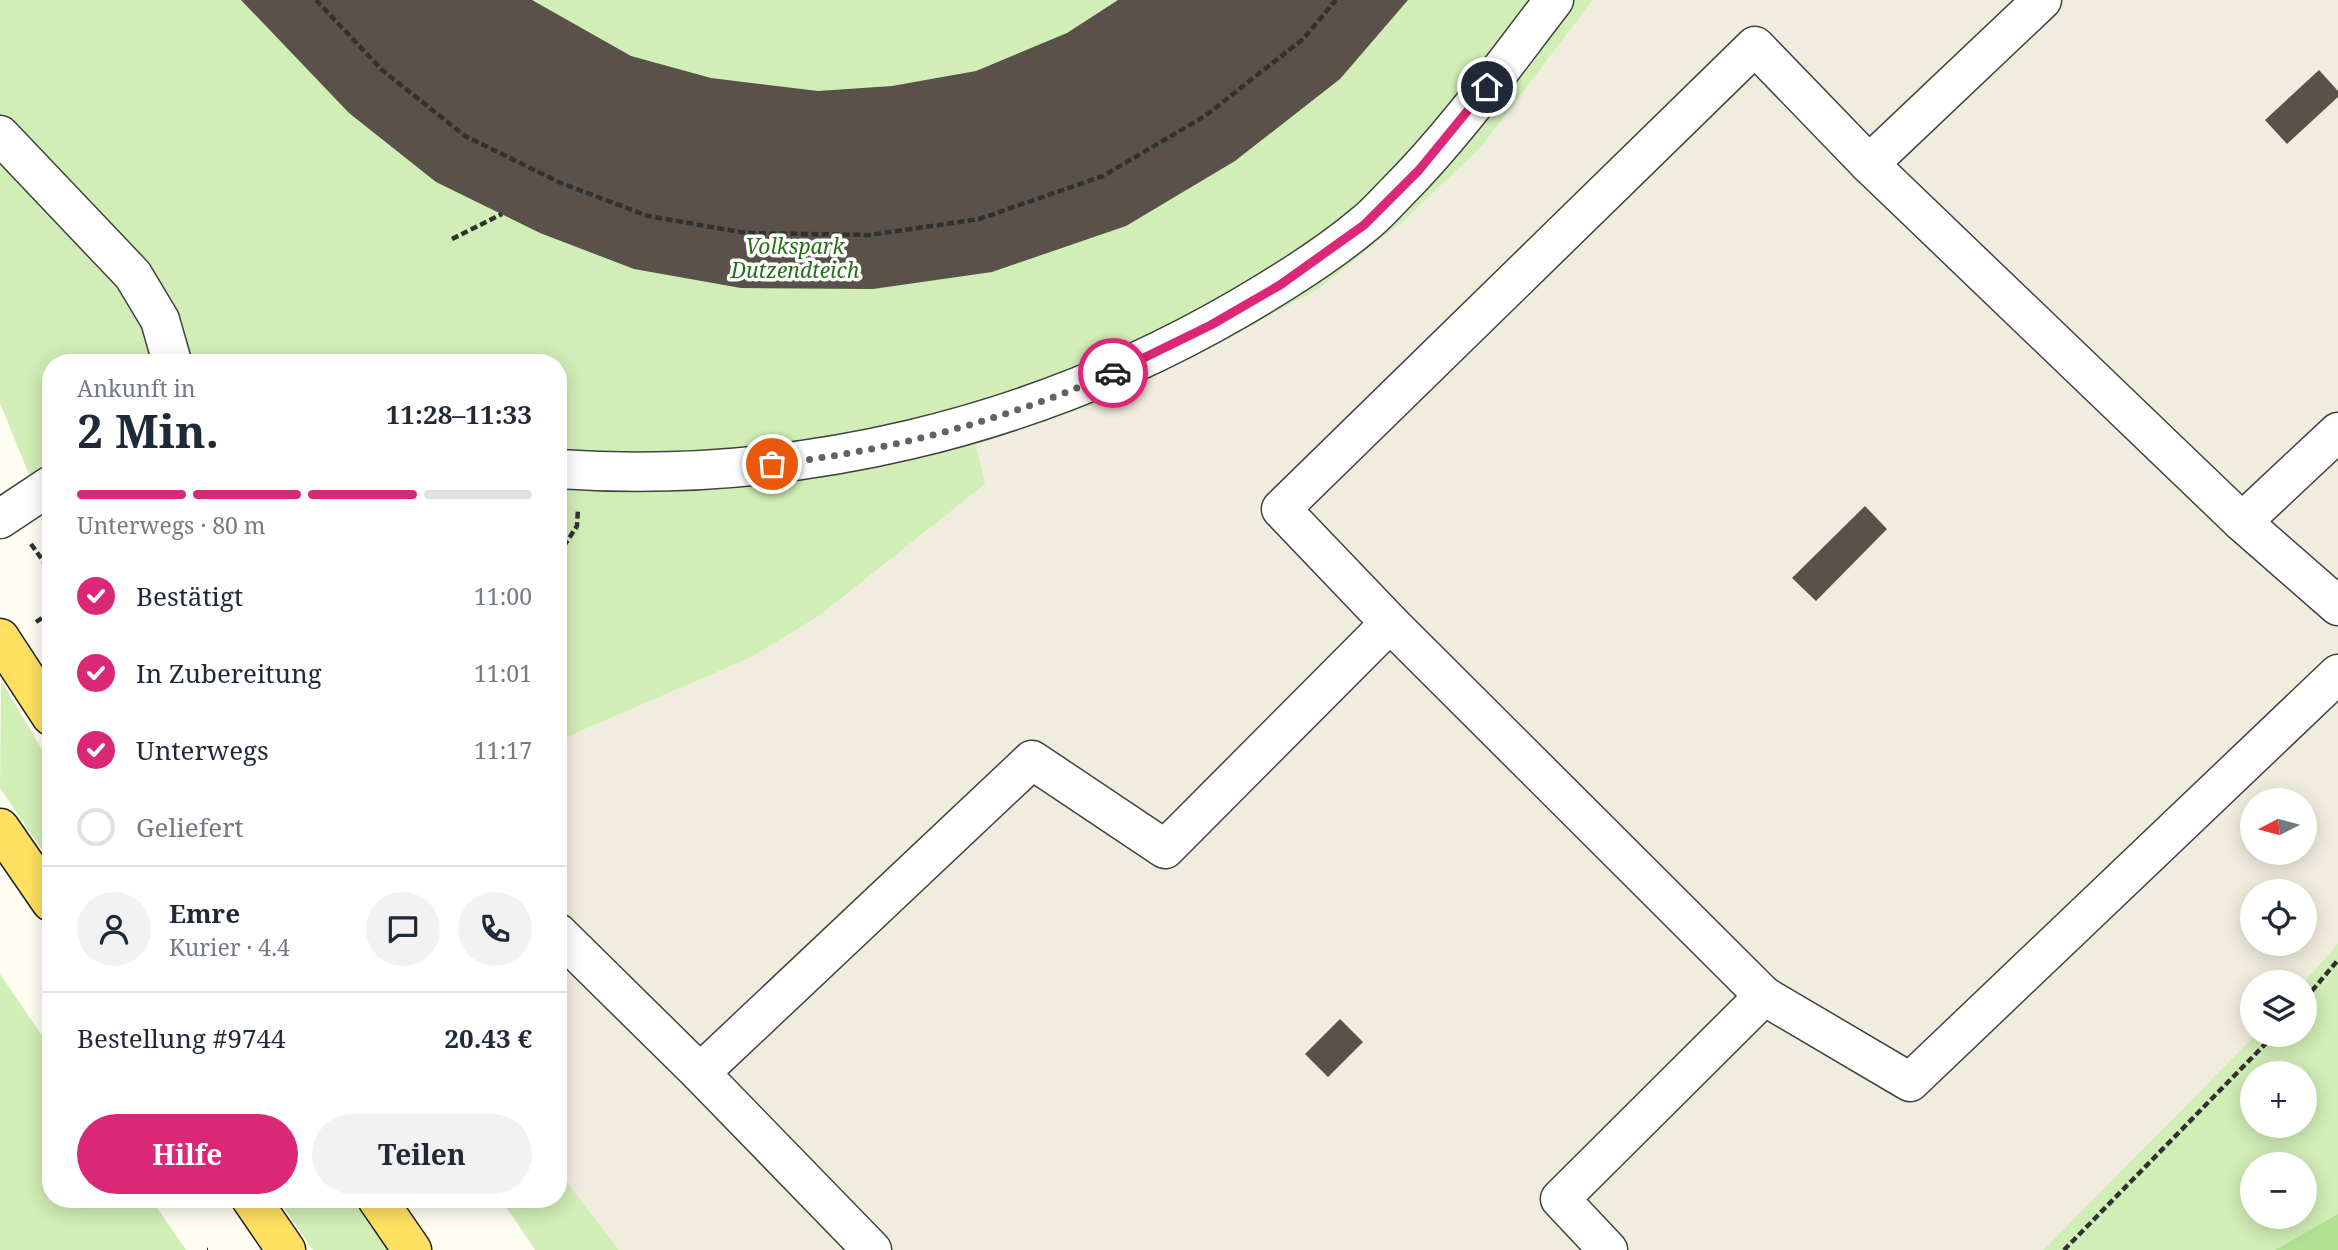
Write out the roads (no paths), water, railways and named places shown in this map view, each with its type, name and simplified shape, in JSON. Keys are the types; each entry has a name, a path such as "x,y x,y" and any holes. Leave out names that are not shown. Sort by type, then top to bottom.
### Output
{"main road":[{"path":"0,638 42,702"},
{"path":"0,828 42,889"},
{"path":"257,1208 286,1250"},
{"path":"383,1208 412,1250"}],"street":[{"path":"570,470 667,472 729,468 793,462 881,448 1010,412 1152,356 1280,285 1364,225 1419,170 1453,131 1554,0"},
{"path":"1869,164 2042,0"},
{"path":"2338,606 2242,522 1869,164 1755,46 1281,509 1391,624 1764,996 1910,1082 2338,674"},
{"path":"0,135 133,275 160,320 170,354"},
{"path":"2242,522 2338,432"},
{"path":"0,519 42,491"},
{"path":"700,1073 1032,760 1165,849 1391,624"},
{"path":"567,942 700,1073 872,1250"},
{"path":"1608,1250 1560,1199 1764,996"}],"park label":[{"name":"Volkspark Dutzendteich","path":"795,259"}]}
